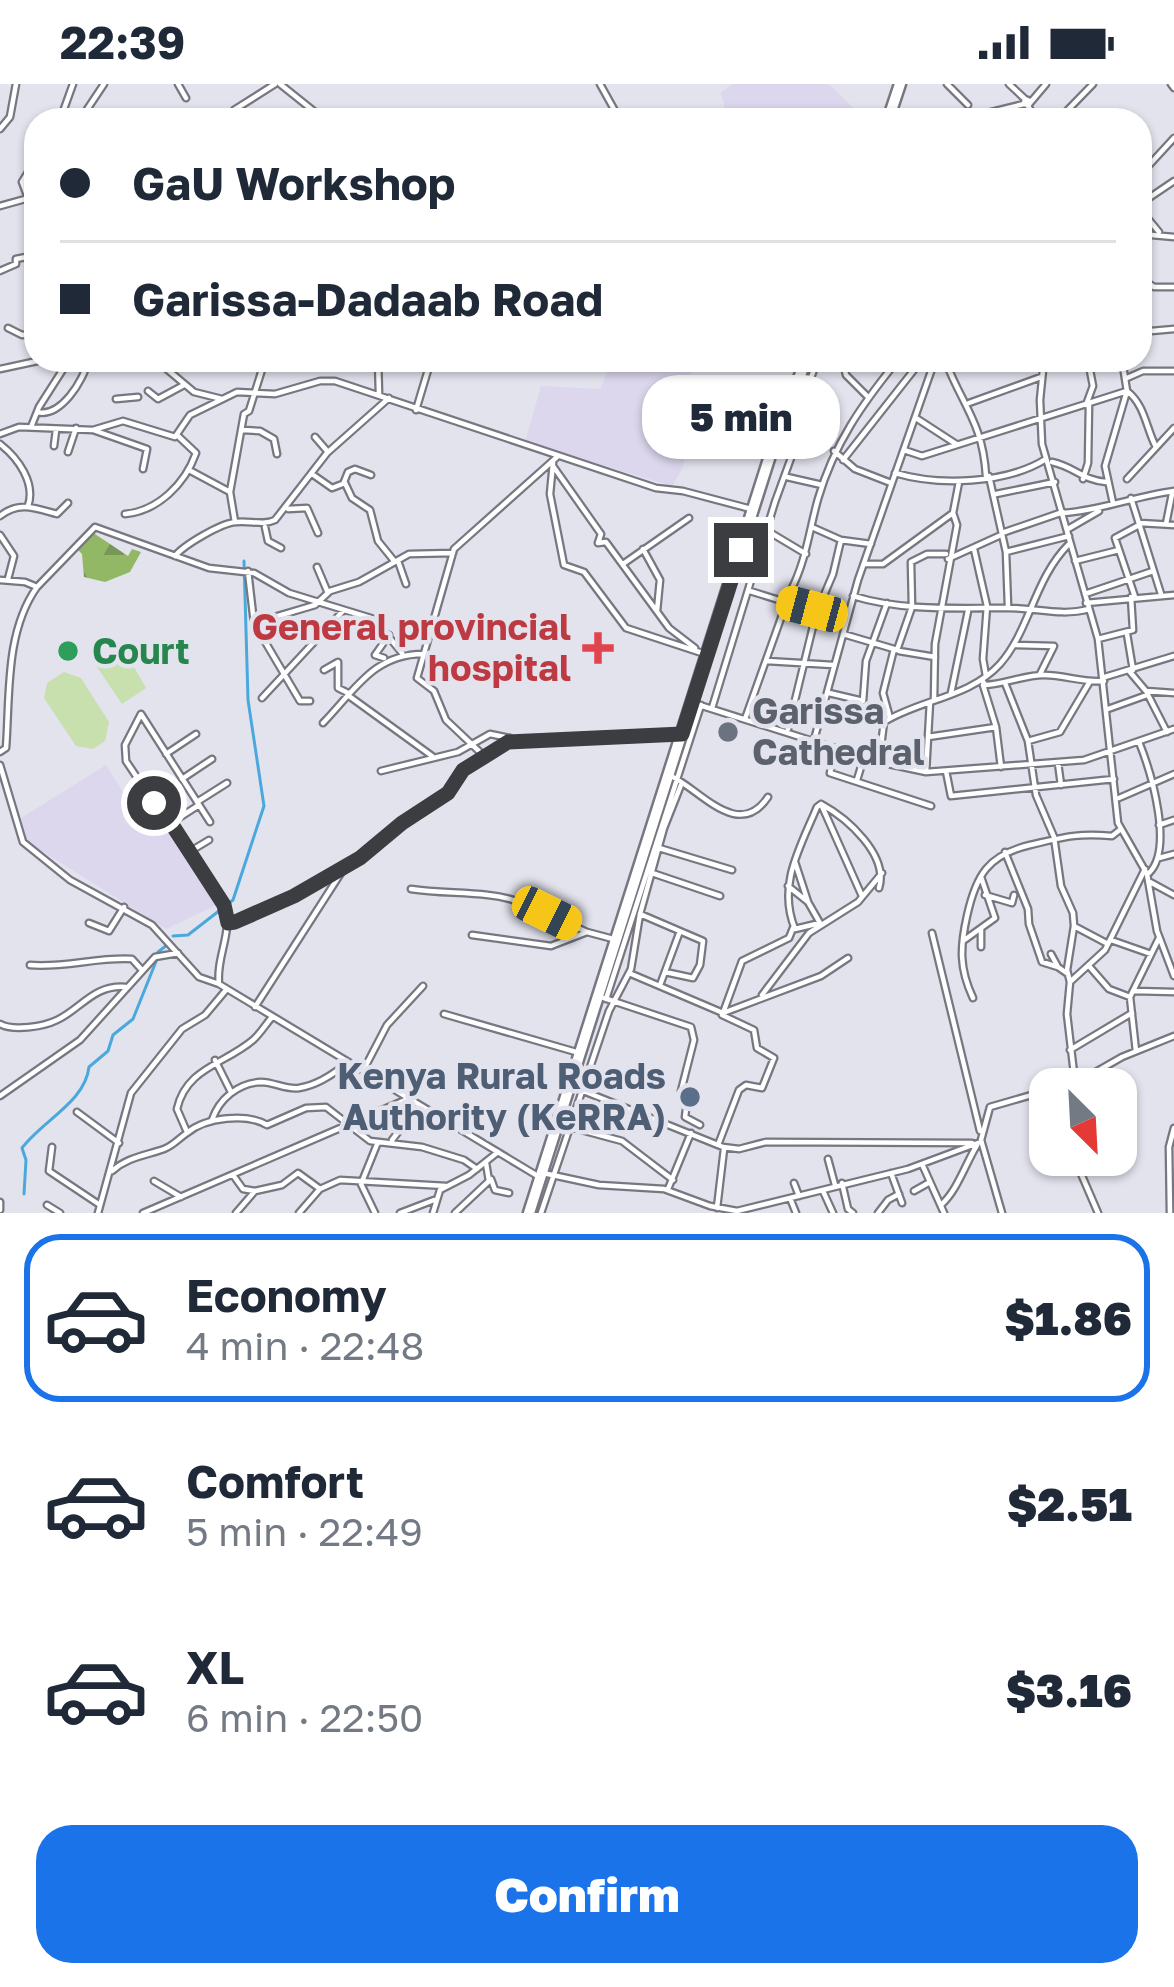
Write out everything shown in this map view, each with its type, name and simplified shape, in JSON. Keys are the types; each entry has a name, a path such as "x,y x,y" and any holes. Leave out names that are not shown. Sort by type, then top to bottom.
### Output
{"highway":[{"path":"530,1213 577,1088 581,1054 606,999 616,940 646,871 676,780 682,734 697,704 703,653 805,372"}],"street":[{"path":"0,129 10,117 16,84"},
{"path":"178,84 185,98"},
{"path":"237,108 278,84 304,108"},
{"path":"947,84 968,105"},
{"path":"1009,84 1030,108"},
{"path":"1010,108 1037,96 1046,84"},
{"path":"1070,108 1094,84"},
{"path":"1152,162 1174,138"},
{"path":"1152,223 1161,235"},
{"path":"1152,235 1174,237"},
{"path":"0,271 24,257"},
{"path":"8,328 24,335"},
{"path":"32,428 62,372"},
{"path":"37,412 55,413 85,372"},
{"path":"170,372 184,385 222,399"},
{"path":"235,522 230,492 244,414 261,372"},
{"path":"379,372 380,394"},
{"path":"416,410 427,372"},
{"path":"712,708 803,425 805,379 810,372"},
{"path":"845,372 867,396"},
{"path":"745,719 806,554 835,451 867,396 888,372"},
{"path":"843,460 911,372"},
{"path":"814,740 853,596 931,372"},
{"path":"950,372 969,403 980,437 1006,552 1008,608"},
{"path":"1041,372 1040,418 1048,460 1098,639 1120,829 1147,875 1159,938 1174,976"},
{"path":"1083,479 1088,463 1090,372"},
{"path":"1113,503 1105,466 1126,391 1125,372"},
{"path":"1127,378 1141,372"},
{"path":"969,403 1041,377"},
{"path":"178,436 190,415 243,390 288,392 326,380 380,394 554,461 754,510"},
{"path":"148,391 158,399 184,385"},
{"path":"904,450 922,456 1126,391"},
{"path":"1126,391 1139,404 1145,430 1156,447"},
{"path":"124,421 126,406 138,397"},
{"path":"175,556 184,546 235,522 266,524 286,509 328,452 373,417 389,398"},
{"path":"116,399 126,406"},
{"path":"916,418 956,444"},
{"path":"93,430 124,421 178,436 196,453 181,484 150,507 124,514"},
{"path":"0,434 17,427 93,430 147,449 143,470"},
{"path":"68,452 76,428"},
{"path":"1127,479 1174,428"},
{"path":"54,446 56,430"},
{"path":"242,430 260,431 274,439 277,454"},
{"path":"315,437 328,452"},
{"path":"0,444 10,451 29,482 28,506"},
{"path":"835,451 843,460 891,484"},
{"path":"895,472 959,482 1048,460 1065,465 1083,479 1106,482"},
{"path":"483,755 446,721 434,691 417,678 453,553 554,461"},
{"path":"554,461 601,534 598,543 606,542 669,628 703,653"},
{"path":"554,461 551,500 564,565 584,572 626,628 703,653"},
{"path":"371,475 356,469 348,472 344,482 352,498 370,510 375,534 397,562 406,584"},
{"path":"189,470 230,492"},
{"path":"312,474 328,487 344,482"},
{"path":"786,477 822,485"},
{"path":"926,772 940,608 957,524 953,513 959,482"},
{"path":"993,495 1055,482"},
{"path":"879,762 884,722 983,681 1015,645 1027,611 1070,536 1113,503 1173,491 1170,524 1140,524 1116,536 1131,578 1133,630 1098,639"},
{"path":"1131,497 1161,594"},
{"path":"0,516 13,507 28,506 57,514 68,503"},
{"path":"286,509 307,508 318,532"},
{"path":"890,718 883,693 912,607 913,559 974,549 1064,512 1100,509"},
{"path":"865,564 883,564 953,513"},
{"path":"623,564 689,518"},
{"path":"266,524 268,541 281,548"},
{"path":"0,752 6,748 12,660 27,602 95,527 229,573 248,571 289,593 374,619 402,653"},
{"path":"813,528 841,540 871,544"},
{"path":"766,530 806,554"},
{"path":"0,536 14,556 4,579 38,587"},
{"path":"1006,552 1070,536"},
{"path":"788,732 816,614 841,540"},
{"path":"643,549 659,580 657,611"},
{"path":"974,549 987,610 983,681 1001,767"},
{"path":"1075,561 1119,550"},
{"path":"254,623 298,612 409,554 453,553"},
{"path":"316,568 328,593"},
{"path":"248,571 254,623 300,701 310,701"},
{"path":"1085,594 1153,571"},
{"path":"749,591 846,621"},
{"path":"853,596 912,607 1008,608 1048,614 1133,597 1174,595"},
{"path":"827,692 863,701 866,661 887,603"},
{"path":"262,698 342,611"},
{"path":"951,694 968,611"},
{"path":"978,1140 721,1146 577,1088 646,871 659,848 697,704 879,762 926,772 1058,763 1111,754 1170,730 1132,671 1127,633"},
{"path":"843,634 935,657"},
{"path":"387,658 375,655 389,635"},
{"path":"1015,645 1054,646 1040,674"},
{"path":"323,723 387,658 423,654"},
{"path":"983,681 1005,683 1040,674 1089,682 1174,656"},
{"path":"767,661 833,665"},
{"path":"324,670 338,662 338,688 432,756"},
{"path":"1028,741 1060,732 1089,682"},
{"path":"1005,683 1028,741 1035,788 1073,926 1069,978 1073,1068"},
{"path":"1106,709 1147,693 1174,693"},
{"path":"210,822 141,714 129,731 123,753 225,908 228,923 218,961 219,985"},
{"path":"928,737 996,727"},
{"path":"381,771 458,752 479,736 497,733 514,740"},
{"path":"166,754 196,734"},
{"path":"228,923 294,896 344,868 448,793 463,770 514,740 682,734"},
{"path":"1069,978 1089,966 1109,942 1159,858 1157,782 1139,742"},
{"path":"836,748 829,771 931,806"},
{"path":"856,782 864,757"},
{"path":"182,779 212,759"},
{"path":"1058,763 1061,785"},
{"path":"0,765 23,842 70,880 164,933 205,982 219,985 498,1152 546,1175 610,1187 668,1190 714,1209 737,1210 922,1165 978,1140"},
{"path":"946,771 951,796 1114,779"},
{"path":"1116,799 1174,775"},
{"path":"676,780 743,817 756,813 768,797"},
{"path":"171,823 226,783"},
{"path":"719,1012 742,961 789,938 794,928 788,886 794,860 821,804"},
{"path":"821,804 865,839 882,873 879,888"},
{"path":"821,804 862,896"},
{"path":"1159,825 1174,820"},
{"path":"973,998 959,952 972,893 994,859 1052,840 1087,832 1112,836 1120,829"},
{"path":"189,852 209,840"},
{"path":"659,848 732,870"},
{"path":"1005,852 1028,909 1038,955 1042,962 1058,967"},
{"path":"1159,858 1174,854"},
{"path":"794,860 820,923"},
{"path":"255,1007 344,868"},
{"path":"646,871 720,896"},
{"path":"606,999 629,973 646,871"},
{"path":"794,928 798,931 820,923 862,896 882,873"},
{"path":"1147,875 1174,896"},
{"path":"963,941 995,918 981,877"},
{"path":"788,886 808,902"},
{"path":"411,889 490,895 616,940"},
{"path":"985,895 1012,903 1014,895"},
{"path":"89,923 109,931 124,907"},
{"path":"640,914 703,941 700,965 689,979 665,972"},
{"path":"761,995 820,923"},
{"path":"1073,926 1151,954"},
{"path":"981,928 981,947"},
{"path":"660,985 680,931"},
{"path":"472,935 550,946 587,932"},
{"path":"932,933 978,1140 1002,1213"},
{"path":"1136,1051 1132,994 1159,938"},
{"path":"0,1096 80,1040 141,969 164,953 178,953"},
{"path":"1051,954 1069,978"},
{"path":"719,1012 821,976 848,958"},
{"path":"30,965 130,959 141,969"},
{"path":"1089,966 1109,989 1132,994 1174,992"},
{"path":"629,973 754,1030 757,1048 774,1058 762,1088 746,1084 739,1090 721,1146 722,1193 714,1209"},
{"path":"363,1071 387,1025 423,986"},
{"path":"0,1024 10,1029 56,1021 77,1002 126,987"},
{"path":"52,1148 50,1171 99,1209 136,1084 182,1029 206,1015 226,990"},
{"path":"606,999 691,1027 694,1040 680,1091 687,1102 686,1117 700,1125"},
{"path":"1070,1050 1132,1013"},
{"path":"444,1014 581,1054"},
{"path":"187,1132 177,1109 181,1092 215,1060 251,1042 272,1017"},
{"path":"1103,1068 1174,1036"},
{"path":"215,1060 230,1093"},
{"path":"212,1120 230,1093 261,1082 297,1089 333,1076 348,1062"},
{"path":"922,1165 943,1209 992,1105 1029,1095"},
{"path":"143,1213 409,1098"},
{"path":"391,1141 410,1118 409,1098"},
{"path":"112,1171 128,1159 178,1142 212,1120 254,1118 267,1125 307,1108 326,1106 377,1142 454,1156 477,1169"},
{"path":"77,1112 119,1143"},
{"path":"565,1125 628,1144 673,1180"},
{"path":"1170,1213 1169,1140 1174,1128"},
{"path":"668,1190 691,1133"},
{"path":"360,1213 374,1210 361,1184 377,1142"},
{"path":"400,1213 434,1200 446,1186 498,1152"},
{"path":"828,1159 853,1213"},
{"path":"486,1163 495,1190 509,1193"},
{"path":"232,1175 243,1189 255,1191 282,1185 298,1173 320,1189"},
{"path":"891,1173 902,1203"},
{"path":"541,1213 546,1175"},
{"path":"1082,1176 1098,1213"},
{"path":"458,1212 490,1179"},
{"path":"299,1213 320,1189 340,1180 446,1186"},
{"path":"154,1181 181,1198"},
{"path":"914,1191 930,1182"},
{"path":"794,1183 799,1196"},
{"path":"822,1189 833,1213"},
{"path":"236,1213 255,1191"},
{"path":"878,1213 898,1194"},
{"path":"790,1198 796,1213"},
{"path":"433,1213 434,1200"},
{"path":"0,1202 0,1210"},
{"path":"172,1202 172,1213"},
{"path":"47,1205 60,1213"}],"shaded area":[{"path":"732,84 829,84 854,108 725,108 721,93"},
{"path":"607,372 691,372 659,399 694,424 682,469 672,486 525,442 541,386 600,389"},
{"path":"106,765 130,803 146,794 217,905 166,929 26,841 21,818"}],"green space":[{"path":"89,530 128,556 132,549 141,552 130,572 105,582 84,577 82,554 74,546"},
{"path":"122,646 146,688 122,704 95,664"},
{"path":"64,672 81,678 109,722 105,741 93,749 76,746 44,698 47,683"}],"waterway":[{"path":"173,936 188,935 233,900 264,806 248,700 244,561"},
{"path":"158,952 167,945"},
{"path":"24,1194 22,1148 72,1101 89,1067 108,1051 113,1035 133,1019 157,959"}],"place":[{"name":"General provincial hospital","path":"598,648"},
{"name":"Court","path":"68,651"},
{"name":"Garissa Cathedral","path":"728,732"},
{"name":"Kenya Rural Roads Authority (KeRRA)","path":"690,1097"}],"route":[{"path":"154,803 218,895 228,923 294,896 360,858 448,793 463,770 508,742 682,734 741,550"}]}
